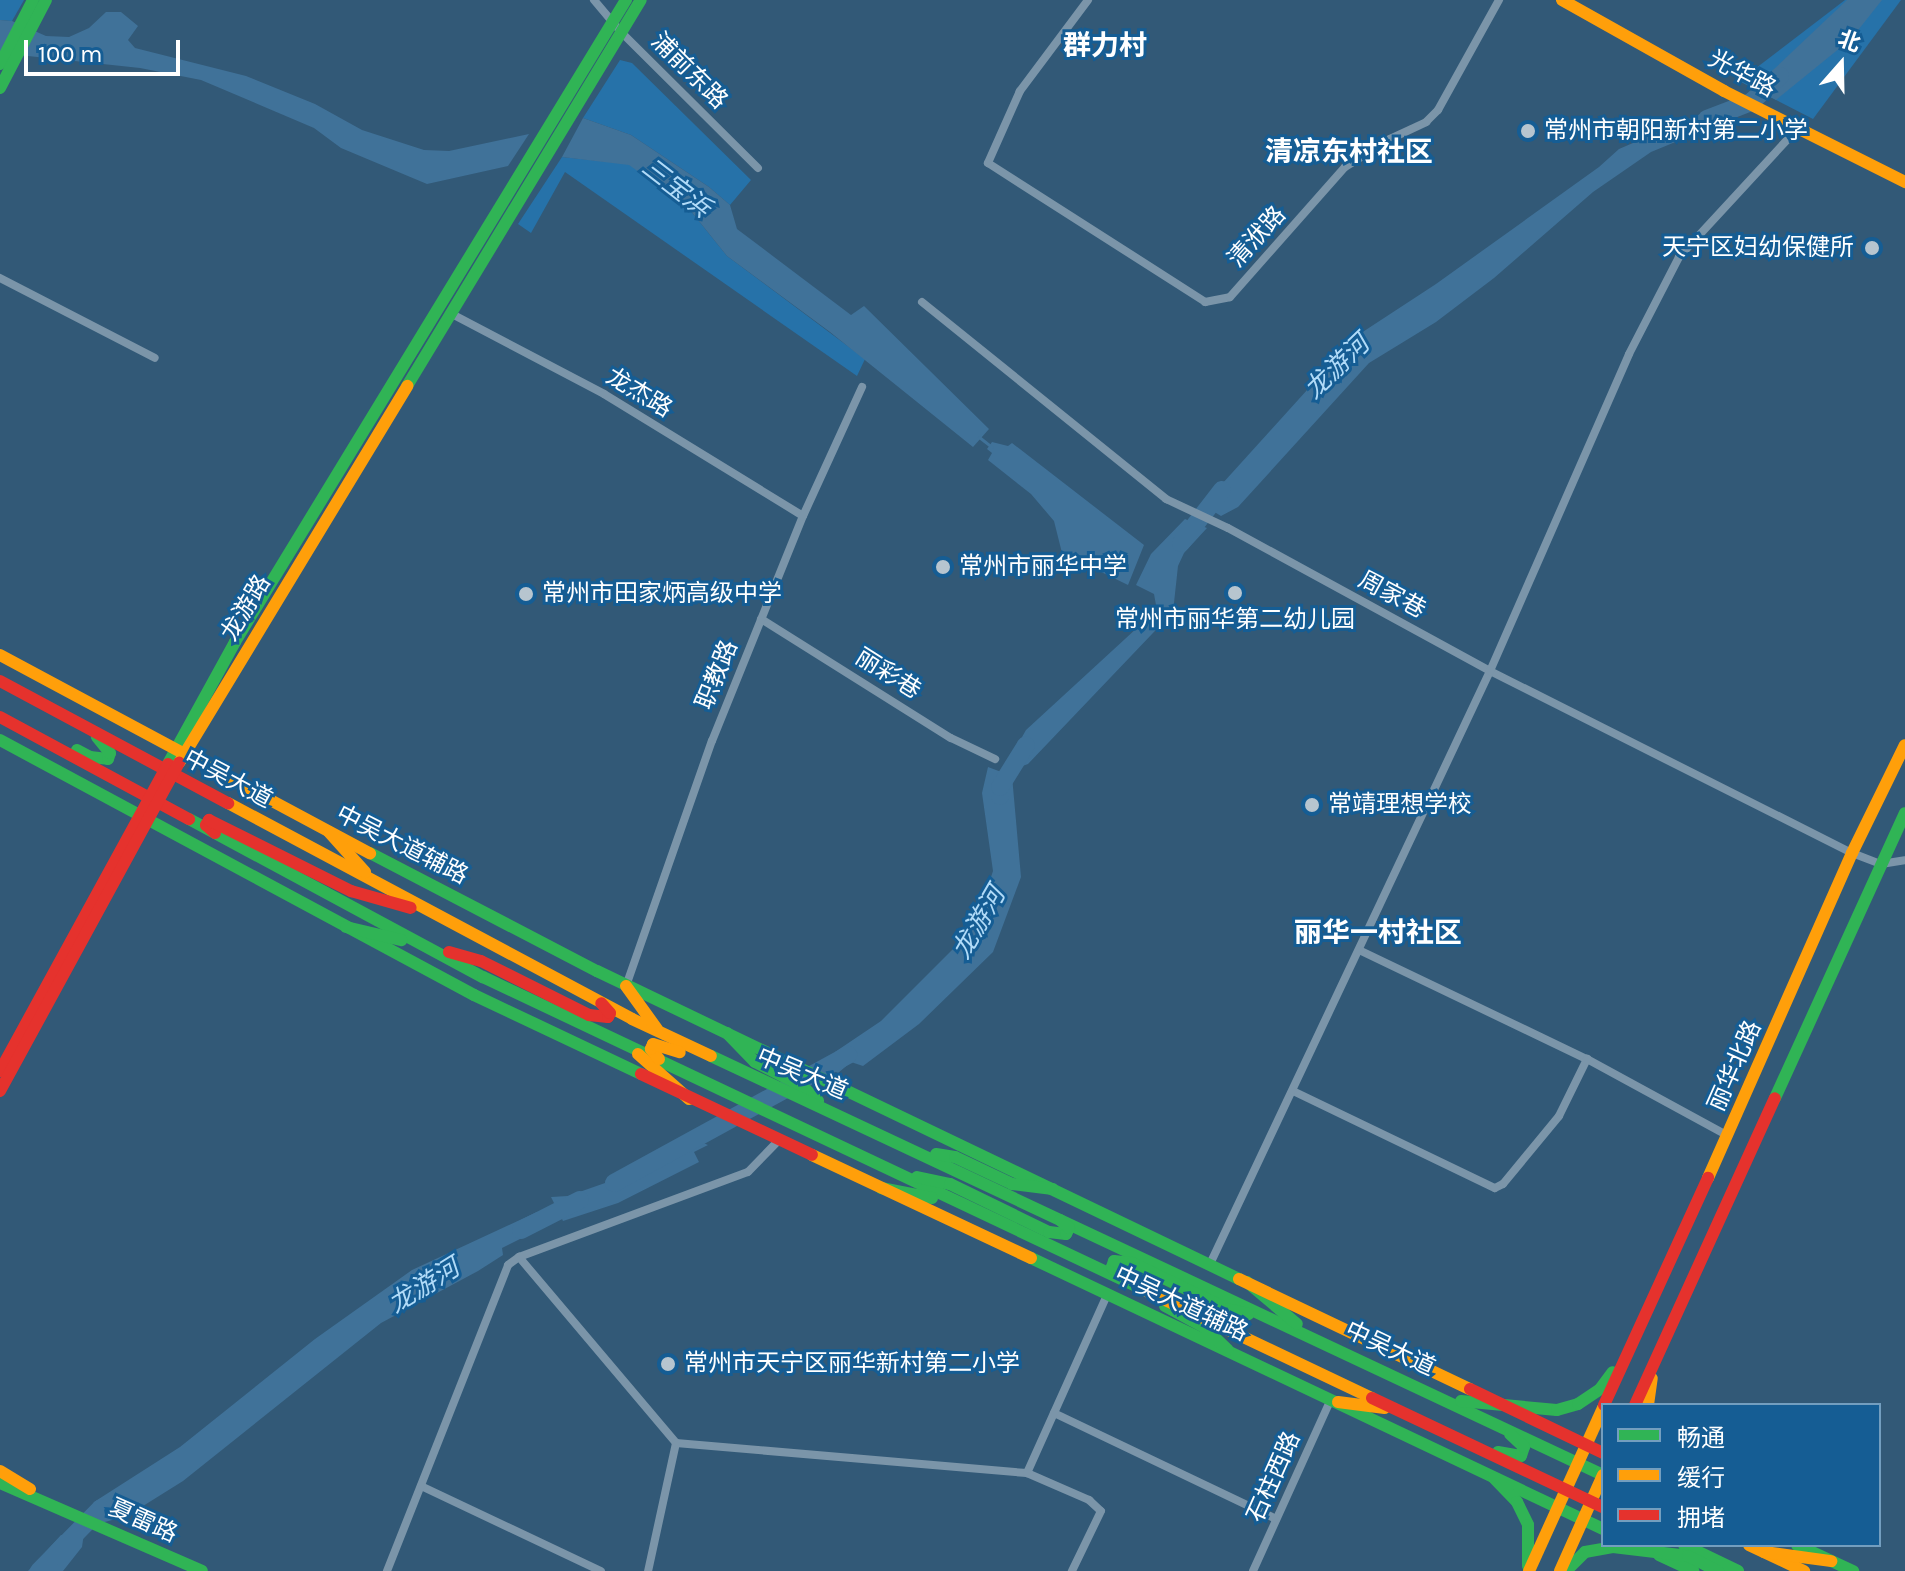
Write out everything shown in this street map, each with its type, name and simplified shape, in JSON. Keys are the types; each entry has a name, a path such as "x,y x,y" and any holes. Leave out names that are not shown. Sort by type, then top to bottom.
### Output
{"main road":[{"path":"0,88 15,60 31,16 33,0"},
{"path":"0,63 31,16 46,0"},
{"path":"613,20 626,0"},
{"path":"621,32 641,0"},
{"name":"光华路","path":"1562,0 1724,91 1905,182"},
{"name":"龙游路","path":"0,1091 178,753 340,468 496,217 613,20"},
{"name":"龙游路","path":"178,753 621,32"},
{"name":"中吴大道辅路","path":"0,655 178,753 626,986 1601,1452"},
{"name":"中吴大道","path":"0,681 659,1032 759,1081 825,1107 919,1151 1601,1474"},
{"path":"0,706 90,757 108,759 110,753 93,731"},
{"name":"中吴大道","path":"0,717 221,839 421,944 893,1172 1151,1291 1597,1504"},
{"path":"0,740 474,995 689,1099"},
{"name":"丽华北路","path":"1606,1403 1728,1136 1852,853 1905,745"},
{"name":"丽华北路","path":"1636,1403 1905,813"},
{"name":"龙游路","path":"0,1071 144,819"},
{"path":"221,839 206,825 209,820 233,829 351,891 434,914"},
{"path":"329,832 373,881"},
{"path":"346,927 481,961 589,1015 608,1017 610,1013 601,1003"},
{"path":"626,986 659,1032"},
{"path":"727,1033 755,1062 802,1086 825,1107"},
{"path":"625,1043 689,1099"},
{"path":"660,1060 651,1049 653,1044 664,1045 712,1067 759,1081"},
{"name":"中吴大道辅路","path":"689,1099 1108,1293 1601,1528"},
{"path":"919,1151 955,1157 1012,1184 1053,1189"},
{"path":"893,1172 950,1184 1049,1232 1066,1234 1069,1228 1055,1216"},
{"path":"881,1188 923,1194 963,1214 1007,1225"},
{"path":"1125,1279 1112,1267 1114,1261 1132,1263 1228,1309 1287,1325"},
{"path":"1247,1282 1313,1337"},
{"path":"1151,1291 1171,1311 1204,1327 1228,1350"},
{"path":"1438,1396 1510,1408 1557,1410 1578,1404 1600,1389 1628,1352"},
{"path":"1648,1403 1655,1359"},
{"path":"1334,1400 1398,1409"},
{"name":"丽华北路","path":"1528,1571 1601,1413"},
{"path":"1482,1449 1521,1456 1524,1447 1499,1425"},
{"name":"夏雷路","path":"0,1471 67,1511"},
{"path":"1494,1478 1517,1502 1528,1525 1528,1571"},
{"name":"夏雷路","path":"0,1483 202,1571"},
{"path":"1560,1571 1583,1520 1597,1504"},
{"path":"1566,1571 1585,1552 1613,1547 1688,1556 1718,1571"},
{"path":"1642,1547 1693,1571"},
{"path":"1688,1547 1738,1571"},
{"path":"1753,1547 1804,1571"},
{"path":"1801,1547 1853,1571"},
{"path":"1764,1552 1831,1561"}],"street":[{"name":"浦前东路","path":"594,0 621,32 758,168"},
{"name":"清洑路","path":"1088,0 1020,91 988,163 1205,302 1230,297 1345,167 1390,139 1426,122 1438,110 1499,0"},
{"path":"1210,1264 1490,671 1629,354 1679,257 1799,127"},
{"path":"0,278 155,358"},
{"name":"周家巷","path":"922,302 1166,499 1228,528 1490,671 1852,853 1881,864"},
{"name":"龙杰路","path":"450,313 604,394 803,516"},
{"name":"职教路","path":"626,986 712,741 803,516 862,387"},
{"name":"丽彩巷","path":"761,619 951,738 995,759"},
{"path":"1881,864 1905,860"},
{"path":"1359,950 1587,1059 1728,1136"},
{"path":"1293,1091 1495,1188 1503,1184 1559,1116 1587,1059"},
{"path":"387,1571 508,1265 519,1257 748,1172 778,1141"},
{"path":"519,1257 676,1443 1027,1473 1089,1500 1101,1511 1072,1571"},
{"path":"1027,1473 1108,1293"},
{"name":"石柱西路","path":"1253,1571 1334,1400"},
{"path":"1054,1413 1276,1519"},
{"path":"648,1571 676,1443"},
{"path":"421,1486 601,1571"}],"shaded area":[{"path":"0,0 24,0 12,21 0,20"},
{"path":"1845,0 1901,0 1813,119 1739,81"},
{"path":"620,60 632,63 751,180 730,205 709,187 631,135 583,118"},
{"path":"562,157 629,164 686,205 727,256 865,359 857,376 565,172 531,233 518,224"}],"water":[{"path":"1847,0 1882,0 1851,39 1776,100 1754,88"},
{"path":"106,12 121,12 138,26 128,40 135,48 246,76 315,104 362,130 424,150 449,151 529,134 508,166 427,184 341,148 314,128 201,80 140,68 0,53 0,20 12,21 46,36 69,37 89,28"},
{"path":"1719,106 1741,115 1651,152 1593,192 1494,278 1436,322 1369,363 1238,507 1221,516 1203,505 1355,337 1436,284 1599,167 1619,149"},
{"path":"583,118 631,135 709,187 730,205 737,229 851,315 864,306 989,429 973,447 830,332 727,256 686,205 629,165 562,157"},
{"path":"992,442 1008,446 1012,443 1144,545 1128,585 1062,553 1054,521 1031,494 988,460 992,453 987,449"},
{"path":"1185,519 1207,528 1184,553 1178,566 1173,612 1028,764 1017,768 1008,762 1026,730 1150,616 1156,605 1154,594 1136,585 1151,554"},
{"path":"988,767 1012,776 1021,877 993,952 919,1024 863,1066 851,1062 838,1073 823,1066 837,1058 835,1052 881,1021 958,944 981,907 993,871 982,793"},
{"path":"694,1139 708,1145 694,1152 699,1162 618,1203 563,1221 551,1197 568,1196 662,1163 674,1147"},
{"path":"537,1212 544,1227 502,1248 503,1255 478,1271 381,1323 183,1481 127,1516 101,1523 85,1516 94,1502 180,1447 315,1339 412,1270"},
{"path":"74,1527 84,1533 82,1547 63,1571 28,1571 61,1535 66,1536"}],"waterway":[{"name":"龙游河","path":"1707,119 1751,102 1780,76"},
{"name":"三宝浜","path":"979,437 992,447"},
{"name":"龙游河","path":"1181,543 1222,490"},
{"name":"龙游河","path":"1000,796 1000,787 1026,745"},
{"name":"龙游河","path":"614,1183 848,1055"},
{"name":"龙游河","path":"521,1230 580,1200"},
{"name":"龙游河","path":"39,1571 101,1508"}],"traffic: fast":[{"path":"0,64 33,0"},
{"path":"0,88 46,0"},
{"path":"168,764 235,642 626,0"},
{"path":"407,386 641,0"},
{"path":"77,750 90,757 108,759 110,753 97,737"},
{"path":"0,740 474,995 641,1074"},
{"path":"1775,1098 1905,813"},
{"path":"189,819 483,977 1138,1287"},
{"path":"370,853 597,971 1239,1279"},
{"path":"346,927 401,940"},
{"path":"727,1033 755,1062 802,1086 818,1101"},
{"path":"711,1056 1601,1474"},
{"path":"936,1154 955,1157 1012,1184 1053,1189"},
{"path":"917,1177 950,1184 1049,1232 1066,1234 1069,1228 1060,1220"},
{"path":"881,1188 932,1198"},
{"path":"1031,1258 1601,1528"},
{"path":"1121,1275 1112,1267 1114,1261 1132,1263 1228,1309 1248,1314"},
{"path":"1247,1282 1297,1324"},
{"path":"1165,1306 1204,1327 1228,1350"},
{"path":"1461,1401 1557,1410 1578,1404 1600,1389 1613,1372"},
{"path":"1498,1452 1521,1456 1524,1447 1510,1434"},
{"path":"1494,1478 1517,1502 1528,1525 1528,1566"},
{"path":"0,1483 202,1571"},
{"path":"1566,1571 1585,1552 1613,1547 1688,1556 1718,1571"},
{"path":"1688,1547 1738,1571"},
{"path":"1801,1547 1853,1571"},
{"path":"1659,1555 1693,1571"}],"traffic: slow":[{"path":"1562,0 1724,91 1905,182"},
{"path":"179,763 407,386"},
{"path":"0,655 370,853"},
{"path":"1708,1178 1852,853 1905,745"},
{"path":"228,803 632,1019 711,1056"},
{"path":"329,832 365,872"},
{"path":"626,986 657,1029"},
{"path":"659,1059 651,1049 653,1044 680,1052"},
{"path":"638,1054 689,1099"},
{"path":"812,1155 1031,1258"},
{"path":"1239,1279 1470,1389"},
{"path":"1138,1287 1372,1398"},
{"path":"1648,1403 1652,1378"},
{"path":"1338,1402 1385,1408"},
{"path":"1529,1571 1601,1412"},
{"path":"0,1471 30,1489"},
{"path":"1560,1571 1601,1479"},
{"path":"1753,1547 1804,1571"},
{"path":"1764,1552 1831,1561"}],"traffic: jam":[{"path":"0,681 228,803"},
{"path":"0,717 189,819"},
{"path":"0,1091 179,763"},
{"path":"0,1071 168,764"},
{"path":"215,833 206,825 209,820 351,891 411,908"},
{"path":"449,952 481,961 589,1015 608,1017 610,1013 601,1003"},
{"path":"641,1074 812,1155"},
{"path":"1636,1403 1775,1098"},
{"path":"1605,1403 1708,1178"},
{"path":"1470,1389 1601,1452"},
{"path":"1372,1398 1601,1506"}],"place":[{"name":"常州市朝阳新村第二小学","path":"1528,131"},
{"name":"天宁区妇幼保健所","path":"1872,248"},
{"name":"常州市丽华中学","path":"943,567"},
{"name":"常州市丽华第二幼儿园","path":"1235,593"},
{"name":"常州市田家炳高级中学","path":"526,594"},
{"name":"常靖理想学校","path":"1312,805"},
{"name":"常州市天宁区丽华新村第二小学","path":"668,1364"}],"district":[{"name":"群力村","path":"1105,46"},
{"name":"清凉东村社区","path":"1349,152"},
{"name":"丽华一村社区","path":"1378,933"}]}
